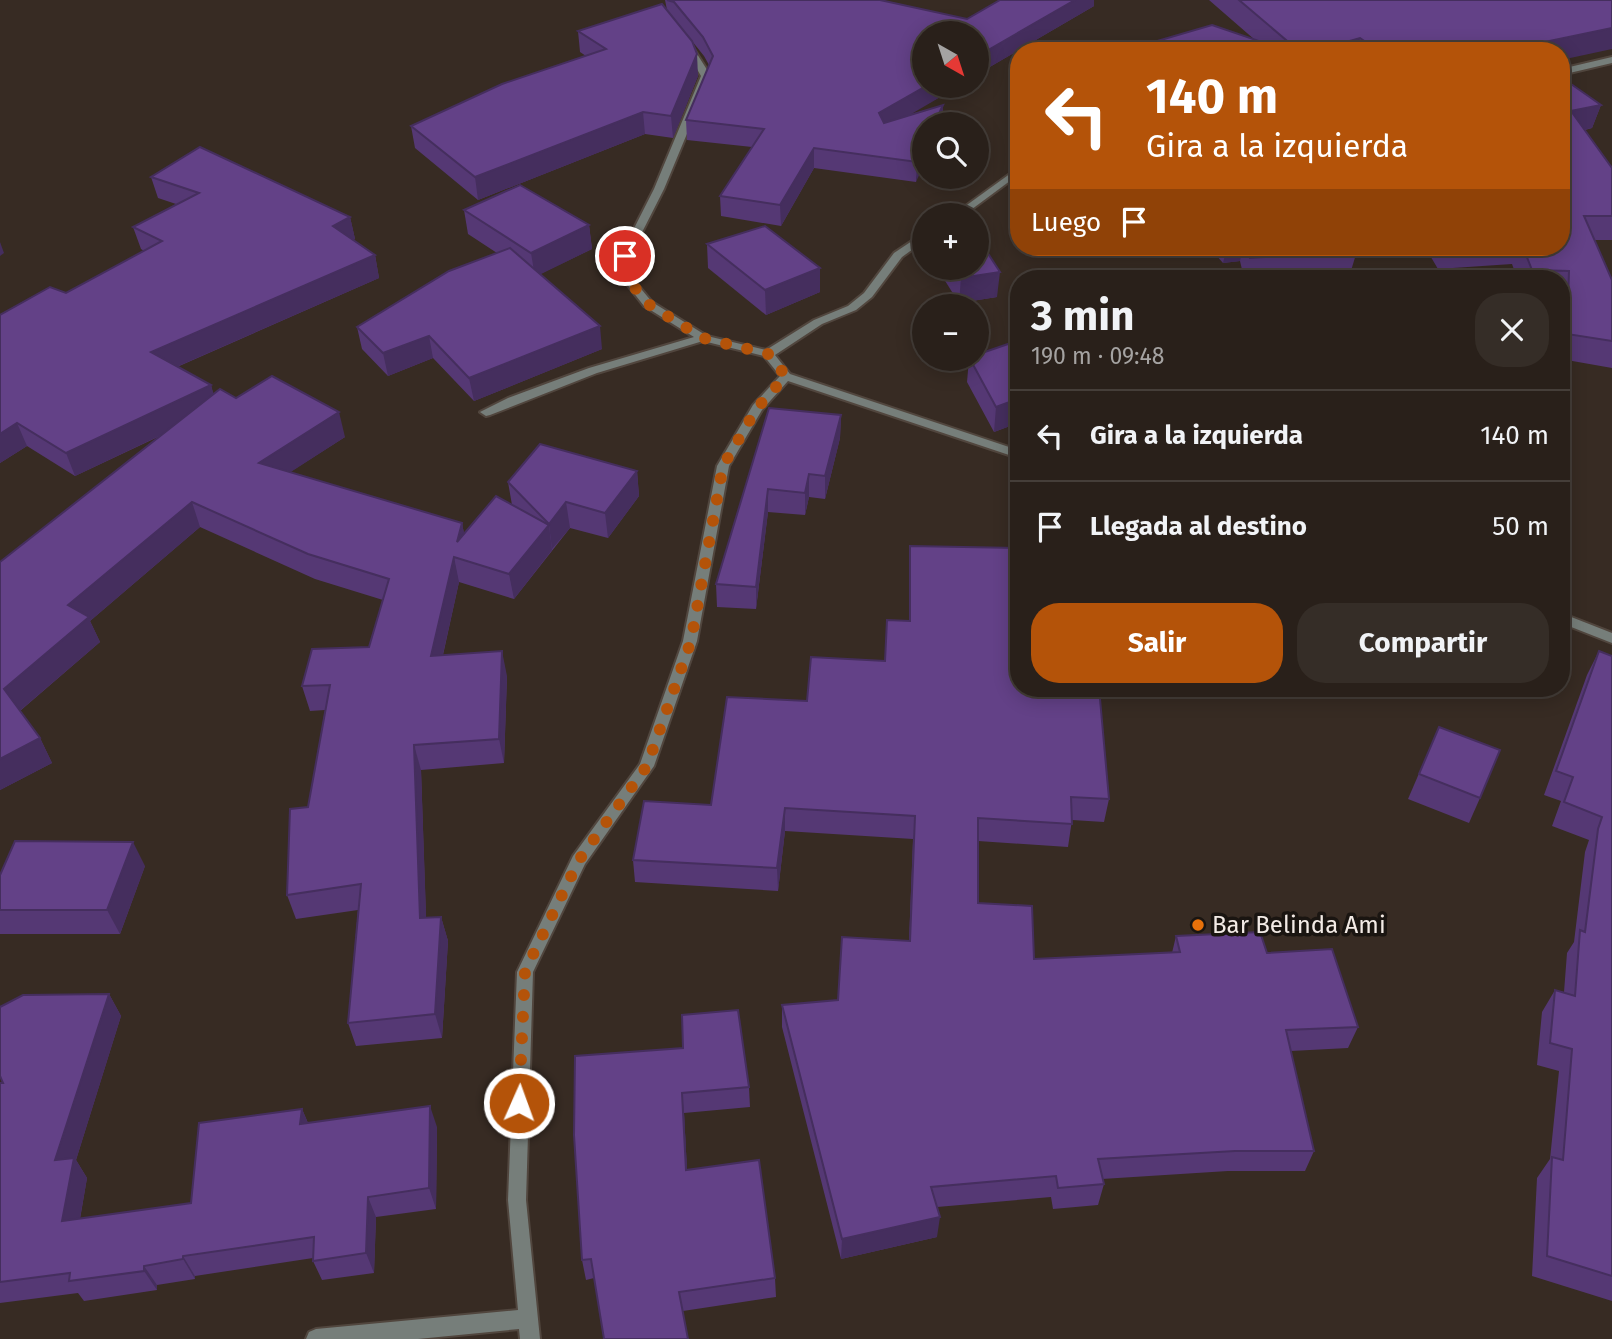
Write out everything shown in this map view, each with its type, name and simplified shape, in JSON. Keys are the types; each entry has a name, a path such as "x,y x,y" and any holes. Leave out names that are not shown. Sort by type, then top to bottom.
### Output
{"street":[{"path":"677,33 698,60 706,76 659,189 625,256 627,278 648,304 703,338 768,354 786,376 1010,451"},
{"path":"1570,70 1612,60"},
{"path":"974,203 1010,177"},
{"path":"768,354 818,323 852,308 868,295 898,255 912,245"},
{"path":"486,412 587,370 647,351 703,338"},
{"path":"530,1339 526,1319 517,1200 525,971 579,860 647,766 691,641 723,466 757,408 786,376"},
{"path":"1570,622 1612,638"},
{"path":"316,1339 526,1319"}],"building":[{"path":"667,0 880,0 967,19 1000,0 1075,0 989,50 989,21 912,21 912,94 879,113 884,123 912,114 912,161 814,148 780,205 720,196 764,129 686,120 713,56 703,37 674,2"},
{"path":"1239,0 1612,0 1612,28 1544,42 1366,42 1360,38 1346,42 1288,42"},
{"path":"662,4 692,41 697,54 671,116 643,112 475,177 411,126 502,84 606,49 578,31"},
{"path":"1212,25 1262,42 1154,42"},
{"path":"1570,83 1601,105 1571,111 1612,168 1612,216 1584,216 1612,280 1612,341 1570,334 1570,270 1532,270 1527,256 1570,256"},
{"path":"943,105 940,112 920,112"},
{"path":"200,147 350,217 333,226 375,255 151,352 211,385 66,453 17,423 0,434 0,315 50,287 66,293 162,241 133,227 199,193 151,177"},
{"path":"520,185 589,225 531,253 464,210"},
{"path":"765,226 820,268 765,290 707,244"},
{"path":"510,248 600,326 469,378 429,336 383,353 357,327 449,271"},
{"path":"989,255 1000,272 989,274"},
{"path":"1249,256 1281,256 1250,258"},
{"path":"1010,343 1010,402 996,407 976,371 989,371 989,351"},
{"path":"272,376 339,412 259,463 462,523 457,542 496,496 549,525 509,574 454,557 431,656 502,651 499,739 414,745 420,918 441,917 435,1014 348,1023 361,884 287,895 290,809 308,807 330,685 302,686 312,649 369,647 389,579 308,554 192,502 68,605 89,617 4,689 40,738 0,759 0,562 220,389 236,398"},
{"path":"769,408 841,415 825,476 809,474 805,493 768,489 756,587 716,584"},
{"path":"540,444 637,471 605,513 566,502 549,524 508,482"},
{"path":"910,546 1010,548 1010,697 1100,697 1109,799 1071,797 1072,824 978,818 978,903 1032,906 1034,959 1180,952 1176,936 1260,932 1267,953 1332,949 1358,1027 1286,1030 1314,1151 1235,1151 1098,1159 1104,1184 1058,1188 1056,1176 931,1187 940,1217 842,1239 782,1005 838,1000 842,937 910,941 915,816 785,808 777,868 633,860 644,801 711,805 727,697 807,701 811,657 885,661 887,620 910,621"},
{"path":"1599,651 1612,656 1612,1276 1547,1256 1552,1157 1563,1160 1572,1049 1550,1043 1555,990 1575,996 1580,930 1585,932 1598,829 1602,817 1564,802 1573,777 1556,771"},
{"path":"1439,727 1500,750 1480,798 1419,774"},
{"path":"15,841 133,842 107,910 0,910 0,875"},
{"path":"109,994 55,1160 74,1158 62,1221 191,1203 199,1123 302,1109 300,1124 430,1106 429,1188 368,1197 366,1253 313,1261 314,1237 183,1256 183,1259 144,1266 144,1271 69,1281 70,1273 0,1282 0,1083 3,1083 0,1076 0,1007 23,995"},
{"path":"738,1010 749,1087 682,1093 686,1170 759,1160 775,1278 679,1292 688,1339 604,1339 591,1259 582,1260 574,1135 575,1056 683,1048 682,1015"}],"place":[{"name":"Bar Belinda Ami","path":"1198,925"}],"route":[{"path":"519,1103 525,971 579,860 647,766 691,641 723,466 757,408 786,376 768,354 703,338 648,304 627,278 625,256"}]}
